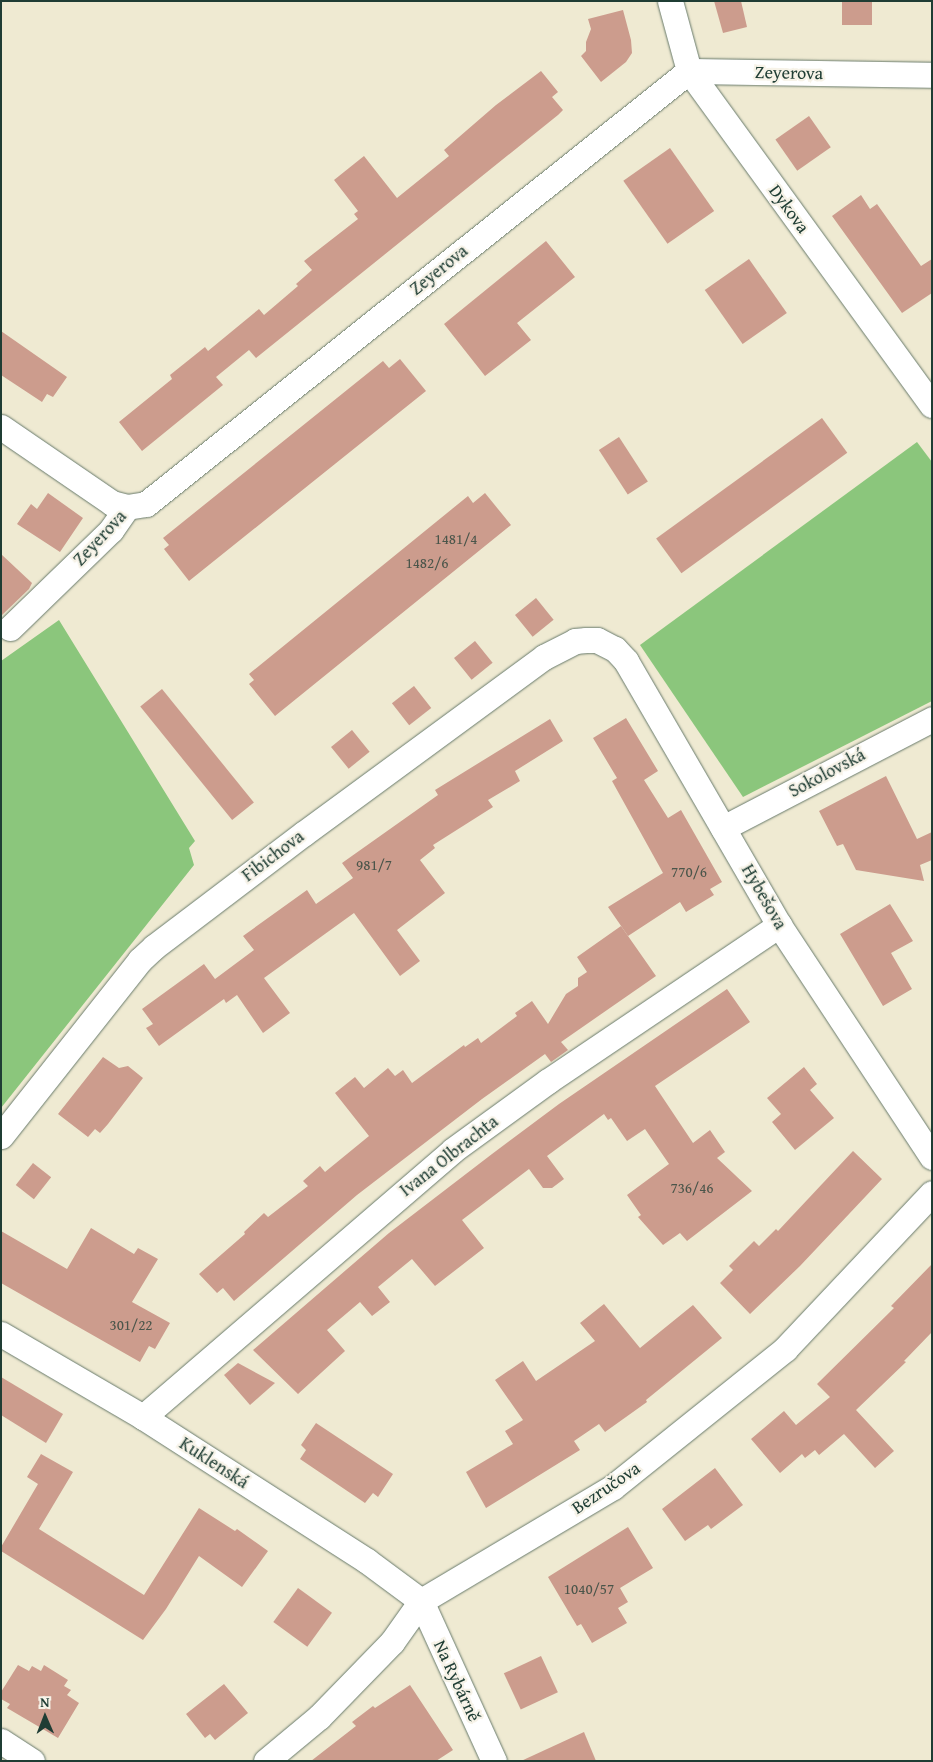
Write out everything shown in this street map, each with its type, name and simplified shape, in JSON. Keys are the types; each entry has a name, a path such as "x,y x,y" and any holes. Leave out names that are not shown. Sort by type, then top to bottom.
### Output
{"street":[{"name":"Dykova","path":"670,1 689,71 932,405"},
{"name":"Zeyerova","path":"10,628 111,530 127,507 146,504 689,71 932,75"},
{"path":"1,427 112,503 127,507"},
{"name":"Hybešova","path":"597,640 615,649 626,661 779,925 932,1157"},
{"name":"Fibichova","path":"1,1136 140,960 154,947 303,834 544,657 575,641 597,640"},
{"name":"Sokolovská","path":"723,828 932,719"},
{"name":"Ivana Olbrachta","path":"143,1417 452,1150 548,1081 779,925"},
{"name":"Bezručova","path":"266,1761 319,1717 392,1642 421,1601 613,1486 785,1349 932,1193"},
{"name":"Kuklenská","path":"1,1334 143,1417 367,1561 421,1601"},
{"name":"Na Rybárně","path":"421,1601 494,1761"},
{"path":"1,1741 32,1761"}],"green space":[{"path":"917,442 932,462 932,701 743,797 640,645"},
{"path":"59,620 195,841 189,848 194,865 1,1108 1,661"}],"building":[{"path":"714,1 741,1 747,27 723,33"},
{"path":"842,1 872,1 872,25 842,25"},
{"path":"623,10 631,40 632,53 626,62 601,82 581,56 586,51 586,42 591,29 588,19"},
{"path":"541,71 558,92 552,97 563,110 558,115 256,358 249,350 216,377 223,385 142,451 119,422 172,379 170,375 205,347 208,351 259,309 264,315 298,286 296,284 312,270 304,261 358,219 354,214 358,211 334,180 364,156 397,198 449,156 444,150 496,105"},
{"path":"809,116 831,147 797,171 775,140"},
{"path":"670,148 714,211 667,244 623,181"},
{"path":"861,195 870,209 877,204 921,266 932,259 932,293 902,313 832,216"},
{"path":"546,241 575,277 517,323 531,340 485,376 444,324"},
{"path":"749,259 787,313 743,344 705,290"},
{"path":"1,331 67,377 53,397 47,394 42,402 1,375"},
{"path":"400,359 426,391 189,581 164,549 169,545 163,538 383,361 389,368"},
{"path":"822,418 847,453 681,573 656,538"},
{"path":"619,437 648,481 628,495 599,450"},
{"path":"48,493 83,518 60,552 17,524 31,504 37,509"},
{"path":"485,493 511,525 275,716 249,684 254,680 249,674 468,496 473,503"},
{"path":"1,554 32,583 29,589 1,616"},
{"path":"536,598 554,620 533,637 515,615"},
{"path":"475,641 493,663 472,680 454,658"},
{"path":"414,686 431,708 409,725 392,703"},
{"path":"162,689 254,802 232,820 140,707"},
{"path":"626,718 658,771 644,780 668,818 681,810 722,882 710,889 714,895 686,912 680,902 628,936 608,907 663,873 612,781 617,778 593,738"},
{"path":"550,719 563,741 515,771 520,781 488,800 493,807 433,845 435,848 420,860 445,893 397,930 420,961 400,976 354,913 264,978 290,1013 263,1033 237,995 226,1003 224,999 159,1046 146,1028 153,1024 142,1009 204,964 215,979 254,950 243,936 307,890 316,904 353,878 342,863 438,795 435,790"},
{"path":"352,730 370,752 349,769 331,747"},
{"path":"886,776 917,839 932,832 932,860 920,865 924,881 856,870 843,844 837,846 819,811"},
{"path":"890,904 913,941 891,953 912,989 883,1006 840,934"},
{"path":"621,926 656,976 561,1042 568,1050 551,1062 545,1054 482,1099 357,1195 234,1301 223,1288 217,1293 199,1274 245,1234 244,1232 264,1213 268,1217 308,1186 303,1181 320,1166 325,1172 369,1136 335,1093 355,1077 364,1088 388,1068 395,1076 403,1070 412,1083 464,1045 465,1047 478,1038 481,1043 517,1016 515,1013 532,1001 548,1024 566,994 578,986 578,978 587,972 577,957"},
{"path":"727,989 750,1022 655,1086 693,1143 710,1130 725,1152 717,1158 752,1191 687,1241 680,1233 663,1245 638,1217 641,1215 627,1195 669,1164 645,1129 627,1141 611,1118 608,1120 604,1114 547,1156 564,1179 552,1188 543,1188 529,1169 462,1220 484,1248 435,1286 412,1259 378,1287 390,1302 372,1316 360,1302 327,1330 345,1351 298,1394 253,1350 389,1233 492,1154 559,1104"},
{"path":"103,1057 119,1068 128,1066 143,1078 100,1133 95,1129 88,1137 58,1114"},
{"path":"804,1067 817,1084 810,1090 834,1118 795,1150 772,1122 781,1114 767,1098"},
{"path":"853,1151 882,1179 800,1266 750,1314 720,1283 733,1270 729,1266 754,1241 759,1246 776,1229 778,1231"},
{"path":"33,1163 51,1177 34,1199 16,1185"},
{"path":"91,1228 134,1254 138,1248 158,1259 132,1302 170,1323 155,1349 149,1346 140,1362 1,1283 1,1231 67,1269"},
{"path":"932,1264 932,1332 904,1361 906,1362 856,1410 894,1451 875,1468 844,1434 819,1455 815,1450 805,1458 802,1454 780,1473 751,1439 784,1411 796,1425 830,1397 817,1384 894,1308 891,1306"},
{"path":"604,1304 640,1348 693,1305 722,1338 646,1400 647,1402 605,1432 599,1424 574,1441 580,1450 486,1508 466,1472 513,1444 505,1431 523,1420 495,1380 523,1361 536,1381 595,1341 580,1323"},
{"path":"238,1363 275,1383 250,1405 224,1375"},
{"path":"1,1377 63,1414 46,1443 1,1415"},
{"path":"316,1423 393,1474 378,1497 373,1493 365,1503 300,1459 306,1450 301,1445"},
{"path":"41,1454 73,1472 39,1529 144,1595 199,1508 235,1531 237,1529 268,1551 242,1587 199,1556 166,1609 143,1640 1,1551 1,1547 38,1484 27,1477"},
{"path":"715,1468 743,1505 711,1529 708,1525 685,1541 662,1509"},
{"path":"628,1527 653,1568 620,1588 628,1602 618,1608 627,1623 592,1643 581,1624 577,1626 548,1577"},
{"path":"298,1588 332,1613 307,1647 273,1622"},
{"path":"541,1656 558,1692 521,1710 504,1673"},
{"path":"18,1665 29,1671 32,1666 41,1671 44,1665 68,1680 64,1686 71,1690 67,1695 79,1703 58,1738 7,1708 10,1704 1,1699 1,1692"},
{"path":"224,1684 248,1713 215,1740 210,1734 205,1738 186,1714"},
{"path":"410,1685 453,1750 436,1761 311,1761 356,1726 352,1722 373,1706 375,1708"},
{"path":"584,1732 596,1761 521,1761"}]}
